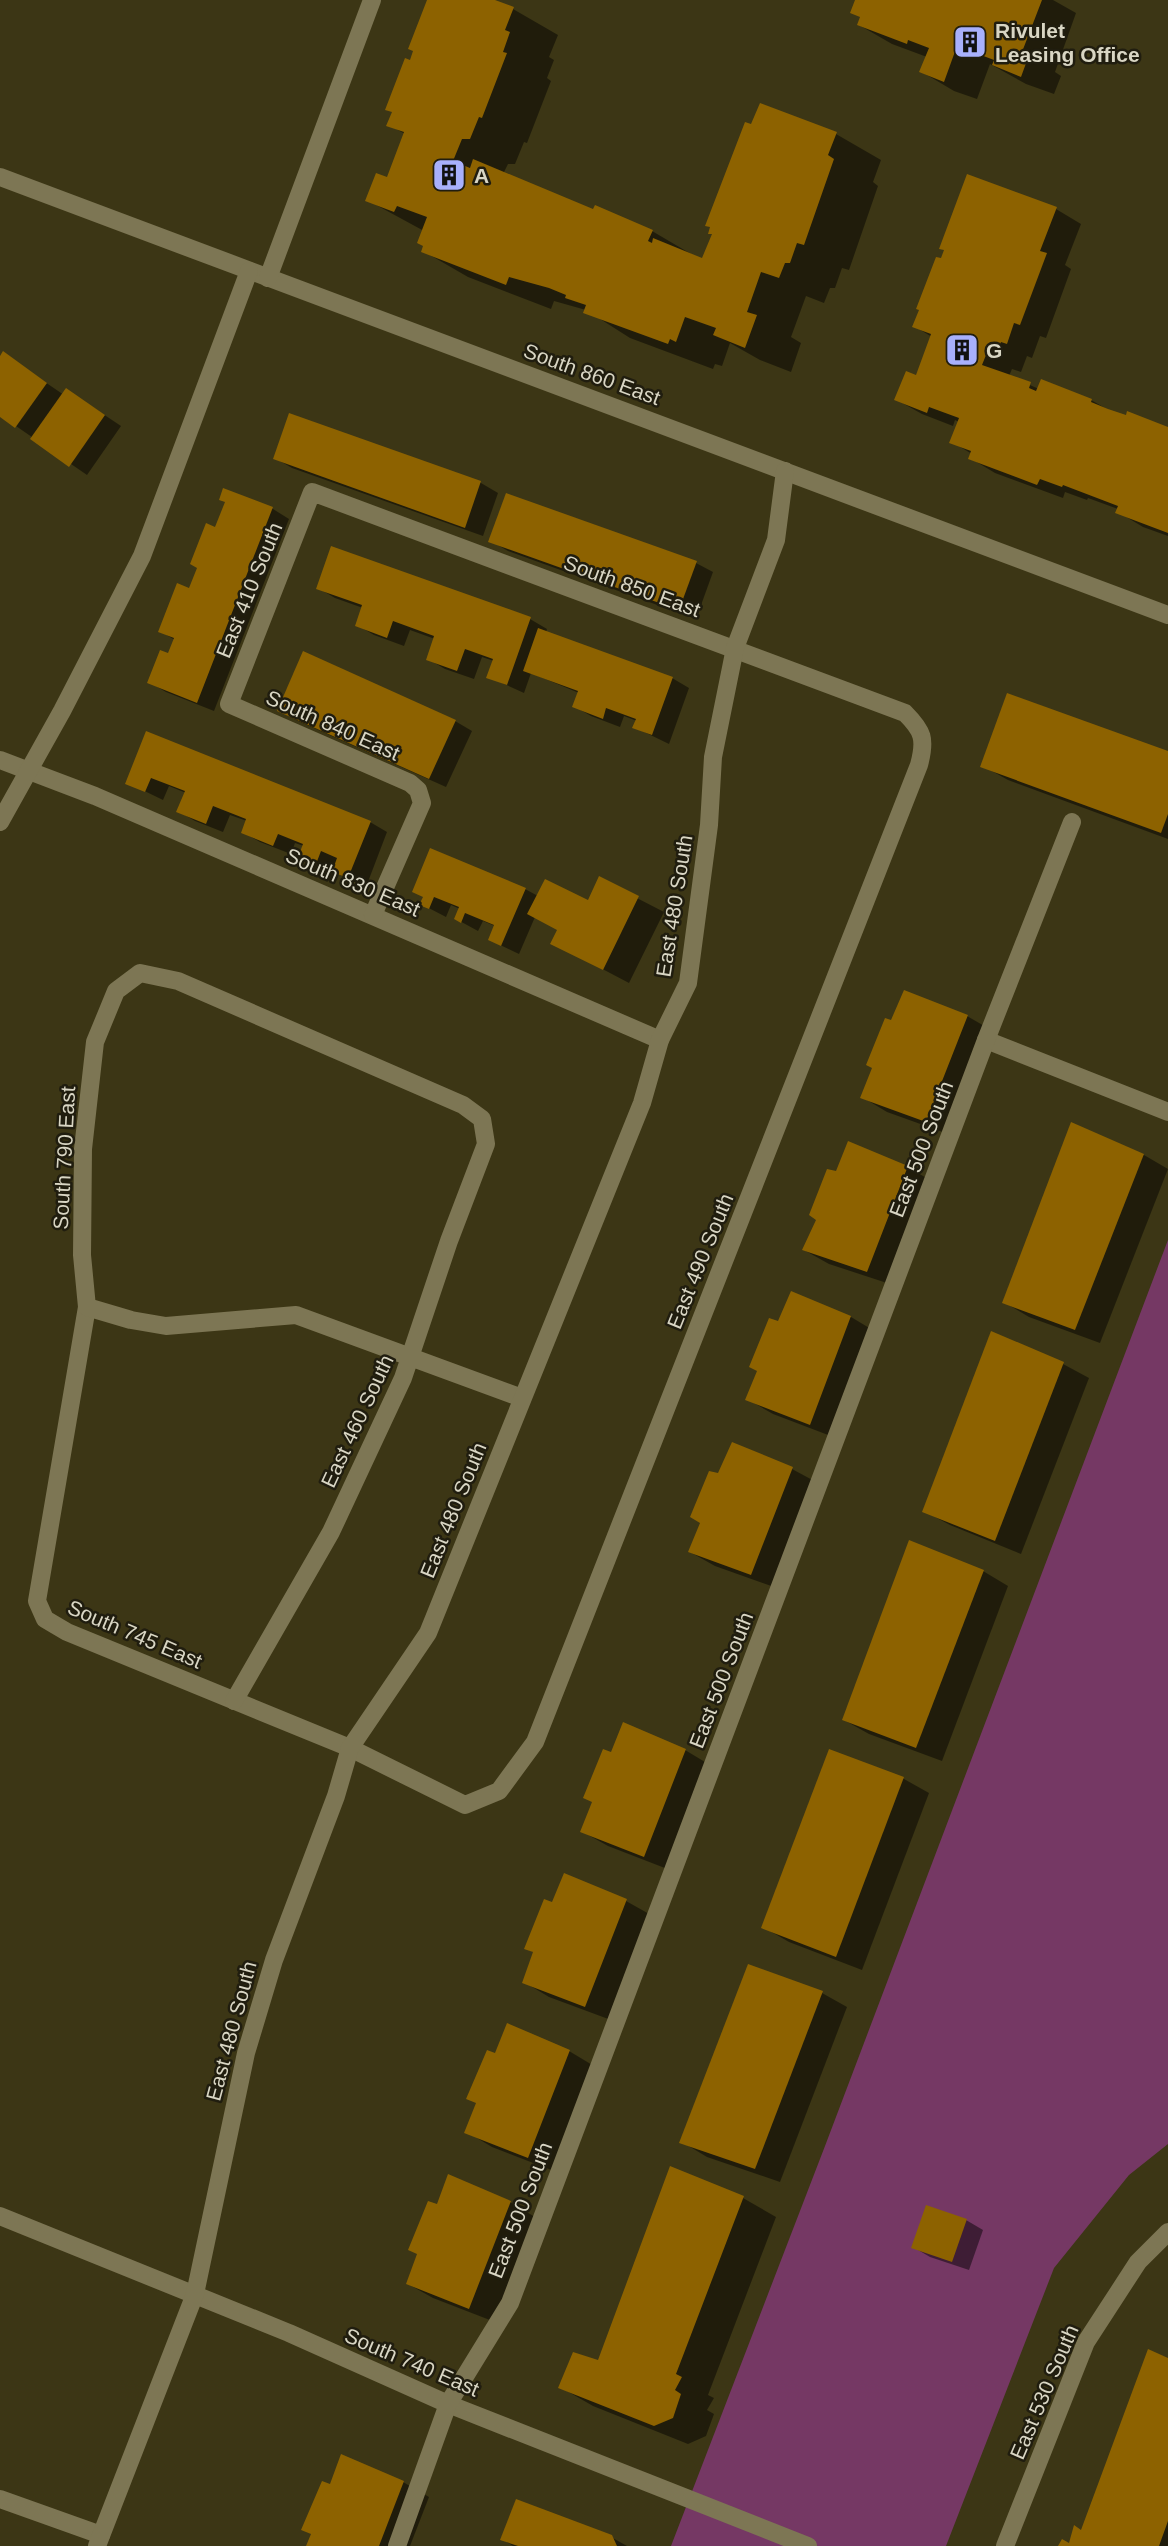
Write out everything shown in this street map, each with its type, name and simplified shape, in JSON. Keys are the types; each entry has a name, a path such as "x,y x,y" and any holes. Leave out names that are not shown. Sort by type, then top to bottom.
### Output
{"street":[{"path":"268,278 372,0"},
{"name":"South 860 East","path":"0,177 1168,615"},
{"path":"0,822 62,711 142,556 249,271"},
{"name":"East 480 South","path":"99,2541 195,2294 246,2053 274,1960 336,1796 350,1748 428,1633 642,1103 660,1040 688,983 709,825 713,757 735,648 776,540 785,471"},
{"name":"South 850 East","path":"312,492 905,712 924,738"},
{"name":"East 410 South","path":"229,704 312,492"},
{"name":"South 840 East","path":"229,704 410,783 418,790 422,803 373,915"},
{"name":"East 490 South","path":"499,1791 535,1742 919,765 924,738"},
{"path":"0,760 27,771"},
{"name":"South 830 East","path":"27,771 95,796 660,1040"},
{"name":"East 500 South","path":"397,2546 448,2404 510,2303 986,1040 1072,822"},
{"name":"South 790 East","path":"87,1307 82,1255 83,1149 95,1042 116,991 140,973 178,981 463,1105 482,1119 486,1144"},
{"path":"986,1040 1168,1112"},
{"name":"East 460 South","path":"234,1701 331,1532 411,1357 449,1241 486,1144"},
{"path":"87,1307 131,1320 166,1326 296,1315 522,1398"},
{"name":"South 745 East","path":"87,1307 37,1601 45,1619 67,1632 350,1748 465,1805 499,1791"},
{"name":"South 740 East","path":"0,2216 289,2333 448,2404 808,2546"},
{"name":"East 530 South","path":"1005,2546 1086,2342 1138,2262 1168,2232"},
{"path":"0,2499 99,2541"}],"shaded area":[{"path":"1168,1240 1168,2144 1129,2175 1054,2268 946,2546 671,2546 825,2146"}],"building":[{"name":"A","path":"427,0 495,0 514,7 505,30 510,32 503,52 507,53 482,118 479,117 470,139 462,139 453,161 470,168 473,159 593,209 595,205 653,230 648,241 652,243 653,238 702,258 712,234 708,234 710,227 705,226 745,122 751,124 760,103 837,132 828,155 834,159 804,245 797,243 790,263 785,263 779,278 761,272 747,312 757,315 745,348 713,335 716,328 685,317 676,342 670,339 668,344 583,313 586,305 565,298 566,295 549,288 509,277 506,285 421,252 423,246 417,243 427,217 397,206 394,212 365,201 376,173 387,177 404,132 386,126 392,112 385,110 405,58 410,60 413,51 408,49"},
{"name":"Rivulet Leasing Office","path":"855,0 1042,0 1022,52 1029,55 1021,77 992,65 994,60 957,46 944,82 919,72 929,48 908,40 907,44 857,25 860,17 850,13"},
{"name":"G","path":"967,174 1057,207 1040,251 1047,253 1020,325 1014,323 1007,344 1001,342 995,359 986,355 982,365 1031,382 1029,388 1036,391 1041,379 1092,399 1091,402 1108,409 1126,415 1127,411 1168,427 1168,533 1115,513 1118,506 1063,485 1062,487 1040,479 1037,485 968,459 971,451 949,443 959,418 929,407 927,413 894,400 906,371 916,375 931,334 912,327 919,310 916,309 936,257 941,258 944,250 939,249"},
{"path":"3,351 47,383 15,428 0,417 0,356"},
{"path":"66,388 105,415 69,467 30,439"},
{"path":"289,413 481,481 465,528 273,459"},
{"path":"223,488 273,507 197,703 147,683 160,650 168,653 174,638 158,632 177,583 189,588 197,568 190,564 206,523 215,527 225,502 219,500"},
{"path":"506,493 697,561 679,610 488,542"},
{"path":"331,546 531,617 507,685 486,678 493,659 465,649 457,671 426,660 434,636 393,621 387,638 355,626 362,605 316,589"},
{"path":"538,628 673,677 652,735 632,728 636,719 606,708 603,719 572,707 578,691 523,671"},
{"path":"303,651 456,720 429,779 277,711"},
{"path":"1007,693 1168,751 1168,814 1161,833 980,767"},
{"path":"146,731 371,821 348,878 332,872 337,858 321,851 316,864 298,857 303,844 278,834 273,846 241,833 246,819 213,806 206,824 176,812 185,791 151,778 145,792 125,784"},
{"path":"430,848 526,888 501,946 488,940 494,925 465,913 461,923 454,919 459,907 434,897 429,909 419,905 423,897 412,892"},
{"path":"599,876 639,896 603,970 550,944 557,930 527,914 545,879 588,900"},
{"path":"904,990 968,1015 926,1122 860,1098 872,1068 866,1065 885,1018 891,1020"},
{"path":"1071,1122 1144,1154 1075,1330 1002,1303"},
{"path":"848,1141 908,1166 867,1272 802,1250 816,1220 809,1215 827,1169 836,1171"},
{"path":"791,1291 851,1316 810,1425 745,1400 757,1371 749,1367 769,1318 778,1321"},
{"path":"991,1331 1064,1362 995,1541 922,1512"},
{"path":"732,1442 793,1467 751,1575 688,1552 700,1523 690,1517 709,1471 718,1473"},
{"path":"909,1540 984,1570 916,1748 842,1720"},
{"path":"623,1722 686,1749 644,1857 580,1832 592,1802 583,1798 603,1749 611,1752"},
{"path":"829,1749 904,1777 836,1957 761,1928"},
{"path":"564,1873 627,1899 585,2007 522,1983 533,1952 524,1949 544,1899 552,1902"},
{"path":"748,1964 823,1991 755,2169 679,2143"},
{"path":"507,2023 570,2050 528,2158 464,2133 476,2103 466,2099 487,2050 495,2053"},
{"path":"670,2166 744,2196 676,2374 682,2377 675,2390 681,2394 673,2418 654,2426 558,2388 573,2352 598,2360"},
{"path":"448,2174 511,2201 469,2309 406,2284 417,2254 408,2250 428,2201 437,2204"},
{"path":"926,2205 967,2219 952,2262 911,2248"},
{"path":"1148,2349 1168,2358 1168,2521 1159,2546 1058,2546 1062,2539 1069,2543 1074,2525 1081,2530"},
{"path":"341,2454 404,2481 379,2546 306,2546 311,2534 301,2530 322,2481 330,2484"},
{"path":"516,2499 612,2535 617,2546 518,2546 500,2540"}],"place":[{"name":"Rivulet Leasing Office","path":"970,42"},
{"name":"A","path":"449,175"},
{"name":"G","path":"962,350"}]}
